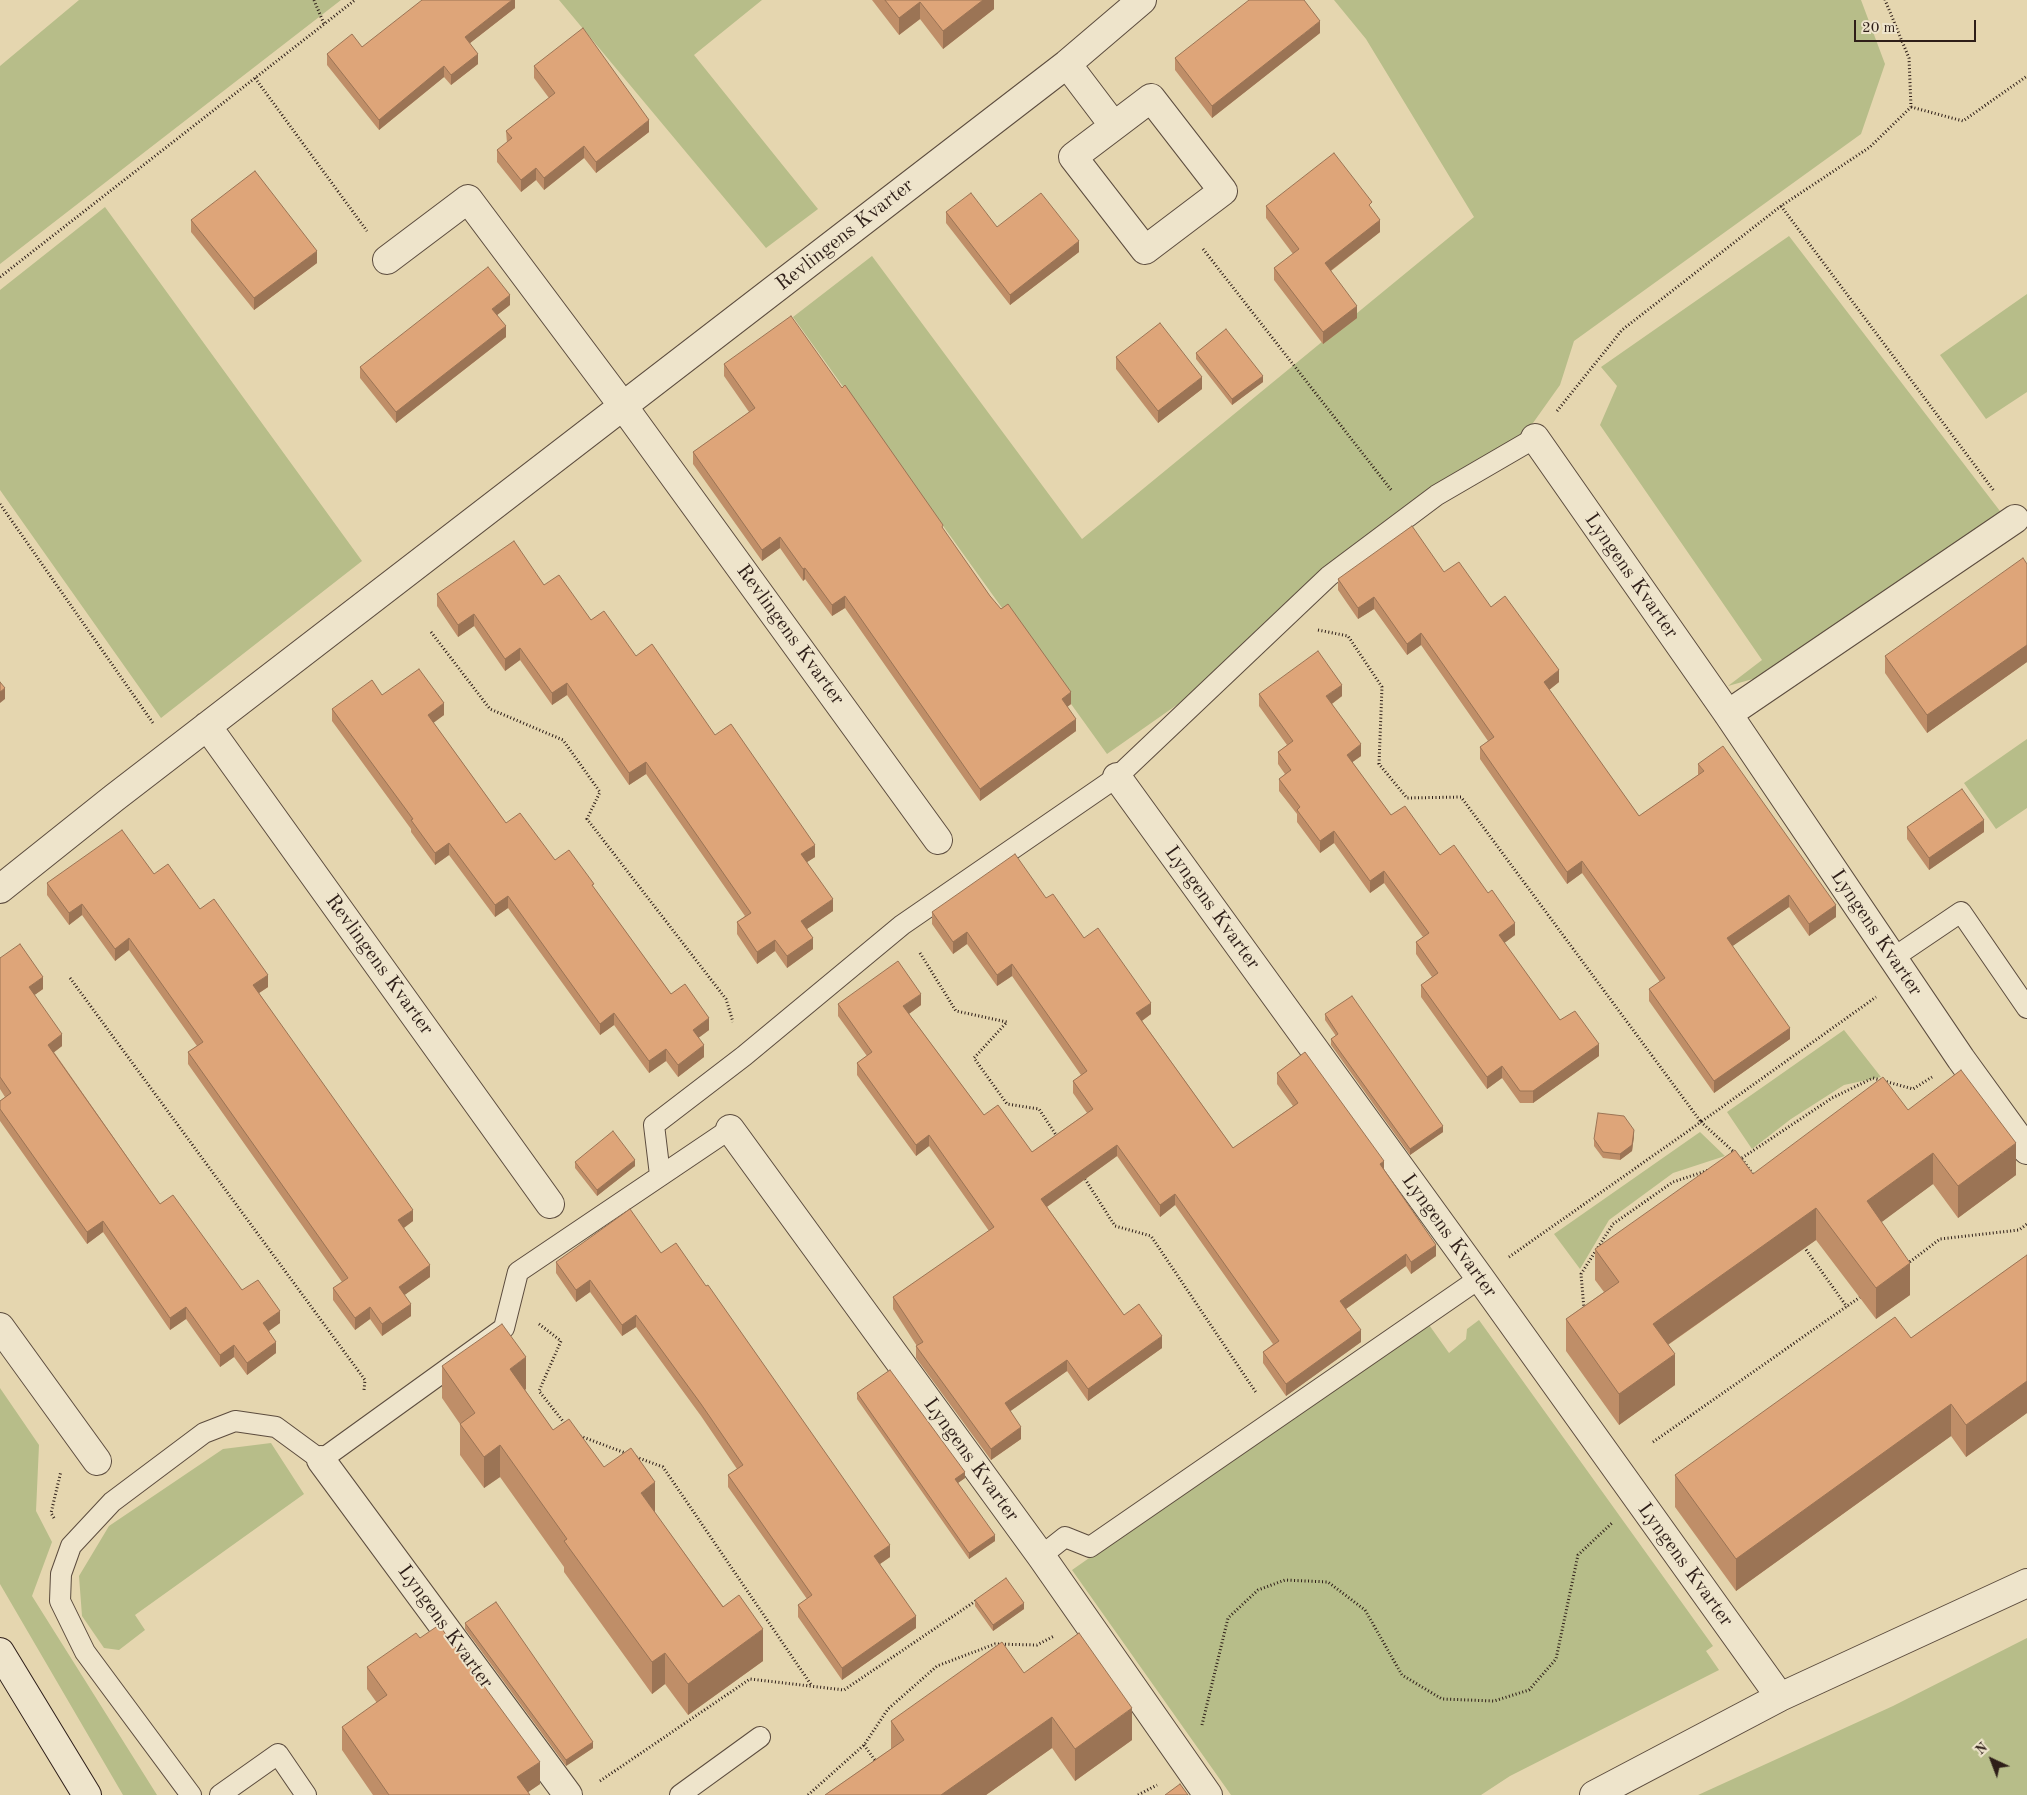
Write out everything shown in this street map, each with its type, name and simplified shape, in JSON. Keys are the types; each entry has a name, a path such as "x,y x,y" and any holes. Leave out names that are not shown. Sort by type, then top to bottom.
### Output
{"street":[{"name":"Revlingens Kvarter","path":"0,888 207,726 1067,64 1142,0"},
{"path":"1067,64 1114,126"},
{"path":"1151,98 1223,190 1145,250 1073,157 1114,126 1151,98"},
{"name":"Revlingens Kvarter","path":"388,260 468,199 623,406 938,840"},
{"name":"Lyngens Kvarter","path":"1535,438 1728,714 1962,1059 2027,1150"},
{"path":"1728,714 2015,519"},
{"name":"Revlingens Kvarter","path":"207,726 550,1204"},
{"name":"Lyngens Kvarter","path":"1117,777 1480,1278 1780,1697"},
{"name":"Lyngens Kvarter","path":"730,1129 1041,1556 1208,1795"},
{"path":"0,1327 96,1461"},
{"name":"Lyngens Kvarter","path":"321,1460 568,1795"},
{"path":"1594,1795 1780,1697 2027,1583"},
{"path":"0,1652 87,1795"}],"lane":[{"path":"660,1175 654,1125 744,1056 902,925 1117,777 1329,576 1437,495 1535,438"},
{"path":"1899,967 1961,912 2027,1008"},
{"path":"191,1795 85,1652 60,1601 61,1574 71,1546 112,1502 204,1432 235,1421 276,1427 321,1460 504,1328 518,1272 730,1129"},
{"path":"1041,1556 1065,1537 1090,1547 1480,1278"},
{"path":"680,1795 760,1737"},
{"path":"220,1795 278,1754 306,1795"}],"path":[{"path":"314,0 324,24"},
{"path":"0,276 355,0"},
{"path":"1535,438 1622,330 1781,206 1870,147 1911,107 1909,58 1885,0"},
{"path":"1911,107 1963,121 2027,76"},
{"path":"255,78 388,260"},
{"path":"1781,206 2015,519"},
{"path":"1182,222 1410,515"},
{"path":"0,504 174,752"},
{"path":"1281,622 1348,636 1382,686 1379,764 1407,798 1462,798 1701,1122 1742,1159 1759,1183"},
{"path":"431,632 490,709 562,740 600,792 587,819 726,999 744,1056"},
{"path":"902,925 956,1011 1007,1022 974,1058 1007,1104 1039,1109 1060,1142"},
{"path":"1480,1278 1701,1122 1899,967"},
{"path":"70,978 365,1380 356,1435"},
{"path":"1734,1162 1742,1159 1832,1098 1873,1078 1913,1089 1962,1059"},
{"path":"1584,1310 1581,1274 1613,1224 1673,1182 1716,1168"},
{"path":"1082,1176 1115,1226 1151,1236 1274,1419"},
{"path":"1901,1268 1940,1239 2019,1230 2027,1224"},
{"path":"1797,1237 1847,1307"},
{"path":"1652,1442 1870,1290"},
{"path":"510,1302 561,1341 539,1391 566,1426"},
{"path":"71,1546 51,1513 72,1426"},
{"path":"572,1433 663,1467 812,1686"},
{"path":"1138,1795 1191,1771 1228,1618 1258,1590 1285,1580 1328,1582 1366,1610 1402,1675 1442,1699 1494,1701 1529,1690 1556,1659 1578,1555 1637,1499"},
{"path":"595,1784 750,1679 844,1690 984,1595"},
{"path":"808,1795 864,1745 888,1709 937,1666 995,1644 1037,1645 1086,1620"},
{"path":"864,1745 880,1766"}],"green space":[{"path":"79,0 341,0 0,264 0,66"},
{"path":"559,0 762,0 694,55 818,209 766,248"},
{"path":"1334,0 1861,0 1885,64 1861,134 1574,341 1560,385 1528,430 1317,574 1181,702 1107,754 793,317 872,256 1082,539 1474,217 1366,39"},
{"path":"105,207 362,561 161,718 0,490 0,290"},
{"path":"1789,236 2003,515 1760,677 1728,686 1762,660 1600,425 1617,386 1601,367"},
{"path":"2027,294 2027,392 1986,419 1940,355"},
{"path":"2027,739 2027,808 1996,829 1964,783"},
{"path":"1844,1030 1881,1077 1844,1085 1791,1119 1752,1149 1727,1112"},
{"path":"1700,1132 1725,1156 1673,1173 1609,1220 1580,1269 1554,1234"},
{"path":"1479,1320 1713,1646 1706,1651 1719,1670 1510,1776 1481,1795 1231,1795 1072,1570 1427,1322 1449,1353 1466,1339 1467,1329"},
{"path":"0,1388 39,1445 36,1511 52,1542 32,1596 157,1795 123,1795 0,1584"},
{"path":"271,1443 304,1494 135,1615 145,1630 119,1650 104,1648 82,1616 79,1576 109,1526 223,1449"},
{"path":"2027,1638 2027,1795 1698,1795 1893,1706"}],"building":[{"path":"422,0 512,0 465,37 478,54 451,75 444,66 379,120 327,54 352,34 362,47"},
{"path":"885,0 983,0 943,31 920,2 899,18"},
{"path":"1249,0 1304,0 1320,21 1212,106 1175,58"},
{"path":"583,28 649,120 596,162 584,146 544,178 536,168 521,180 497,150 512,138 506,131 555,93 534,66"},
{"path":"1334,153 1372,202 1369,205 1380,220 1325,263 1357,306 1323,332 1274,268 1299,249 1266,206"},
{"path":"255,171 317,251 254,298 191,220"},
{"path":"971,193 997,227 1041,193 1079,241 1010,295 946,212"},
{"path":"488,267 510,295 492,309 506,326 396,412 360,367"},
{"path":"791,316 842,388 845,385 990,596 1001,609 1008,604 1071,692 1062,699 1076,719 980,789 845,596 832,605 780,537 762,550 693,452 755,408 724,364"},
{"path":"1160,323 1202,377 1158,411 1116,357"},
{"path":"1226,329 1263,376 1232,399 1196,353"},
{"path":"1412,526 1444,572 1459,562 1491,607 1505,596 1559,670 1544,682 1639,816 1704,771 1698,764 1723,746 1836,905 1809,924 1789,895 1727,938 1790,1028 1714,1081 1649,989 1665,978 1582,861 1567,872 1480,747 1494,737 1421,633 1407,644 1374,597 1358,608 1338,579"},
{"path":"514,541 544,585 559,575 591,620 604,611 636,656 652,644 715,735 731,724 815,845 801,854 833,899 801,921 813,938 787,956 775,940 757,952 737,922 751,913 646,762 629,773 567,683 552,693 520,648 505,659 474,614 458,625 437,594"},
{"path":"2023,558 2027,564 2027,645 1927,715 1885,656"},
{"path":"1318,651 1342,685 1326,696 1361,744 1347,755 1391,815 1405,806 1440,855 1454,845 1488,893 1492,890 1515,923 1499,935 1560,1020 1575,1011 1599,1044 1533,1091 1520,1091 1502,1066 1487,1077 1421,985 1438,973 1416,942 1429,933 1384,871 1370,881 1334,831 1320,841 1297,810 1300,807 1279,779 1291,770 1278,752 1293,741 1259,694"},
{"path":"419,669 444,703 428,715 506,823 520,813 555,860 569,850 671,994 685,984 709,1018 693,1030 704,1045 678,1065 666,1049 649,1061 614,1013 600,1024 508,896 495,905 449,843 435,853 411,820 413,819 332,709 372,680 382,695"},
{"path":"0,682 5,688 0,692"},
{"path":"1962,789 1984,820 1929,858 1907,827"},
{"path":"122,830 154,874 168,864 200,909 214,899 268,975 253,985 413,1210 398,1220 430,1265 399,1287 411,1304 382,1324 370,1307 355,1318 333,1288 348,1278 188,1052 203,1042 129,938 115,949 82,904 69,913 47,883"},
{"path":"1015,854 1046,898 1053,894 1084,938 1098,928 1151,1003 1136,1013 1233,1148 1298,1103 1277,1073 1305,1052 1384,1161 1380,1164 1436,1245 1411,1262 1406,1254 1340,1301 1361,1330 1286,1384 1263,1352 1279,1341 1175,1194 1160,1205 1117,1145 1041,1199 1124,1315 1139,1304 1162,1336 1088,1389 1067,1360 1005,1403 1021,1427 991,1449 916,1346 923,1342 893,1297 994,1227 929,1135 916,1145 857,1063 872,1052 838,1004 898,961 921,994 903,1006 984,1115 998,1105 1032,1152 1093,1109 1073,1081 1087,1071 1012,964 997,975 967,932 953,942 932,912"},
{"path":"20,944 43,977 29,987 62,1034 48,1045 160,1204 173,1195 242,1290 258,1280 280,1311 263,1323 276,1342 247,1363 234,1345 220,1355 186,1307 170,1318 103,1221 87,1232 0,1109 0,1101 11,1093 0,1077 0,958"},
{"path":"1352,996 1443,1126 1410,1149 1331,1039 1338,1034 1325,1014"},
{"path":"1961,1070 2016,1143 1958,1186 1933,1153 1867,1201 1910,1263 1876,1288 1816,1208 1653,1324 1675,1354 1619,1394 1566,1319 1619,1282 1595,1249 1735,1150 1753,1174 1883,1077 1908,1110"},
{"path":"1598,1113 1624,1116 1634,1130 1632,1145 1620,1154 1603,1152 1594,1139"},
{"path":"613,1131 635,1160 597,1190 575,1162"},
{"path":"630,1209 661,1253 676,1243 706,1286 708,1285 890,1545 874,1556 916,1616 842,1668 798,1605 812,1595 728,1475 743,1465 701,1404 636,1315 622,1325 590,1280 576,1290 556,1262"},
{"path":"2027,1255 2027,1381 1966,1425 1951,1404 1736,1559 1675,1475 1895,1317 1911,1338"},
{"path":"502,1324 526,1357 510,1369 553,1430 569,1419 604,1467 631,1448 655,1482 641,1493 723,1607 739,1595 763,1629 688,1684 665,1653 652,1662 564,1541 567,1539 500,1445 484,1457 460,1424 475,1413 442,1366"},
{"path":"890,1370 965,1472 955,1479 995,1535 969,1553 857,1393"},
{"path":"1006,1578 1024,1603 993,1625 975,1600"},
{"path":"496,1602 593,1742 566,1760 465,1623"},
{"path":"439,1625 540,1762 517,1777 530,1795 389,1795 342,1727 387,1695 367,1667 416,1633 420,1638"},
{"path":"1079,1633 1132,1708 1075,1749 1052,1717 941,1795 825,1795 904,1740 891,1721 1002,1642 1024,1673"},
{"path":"1180,1784 1188,1795 1165,1795"}]}
